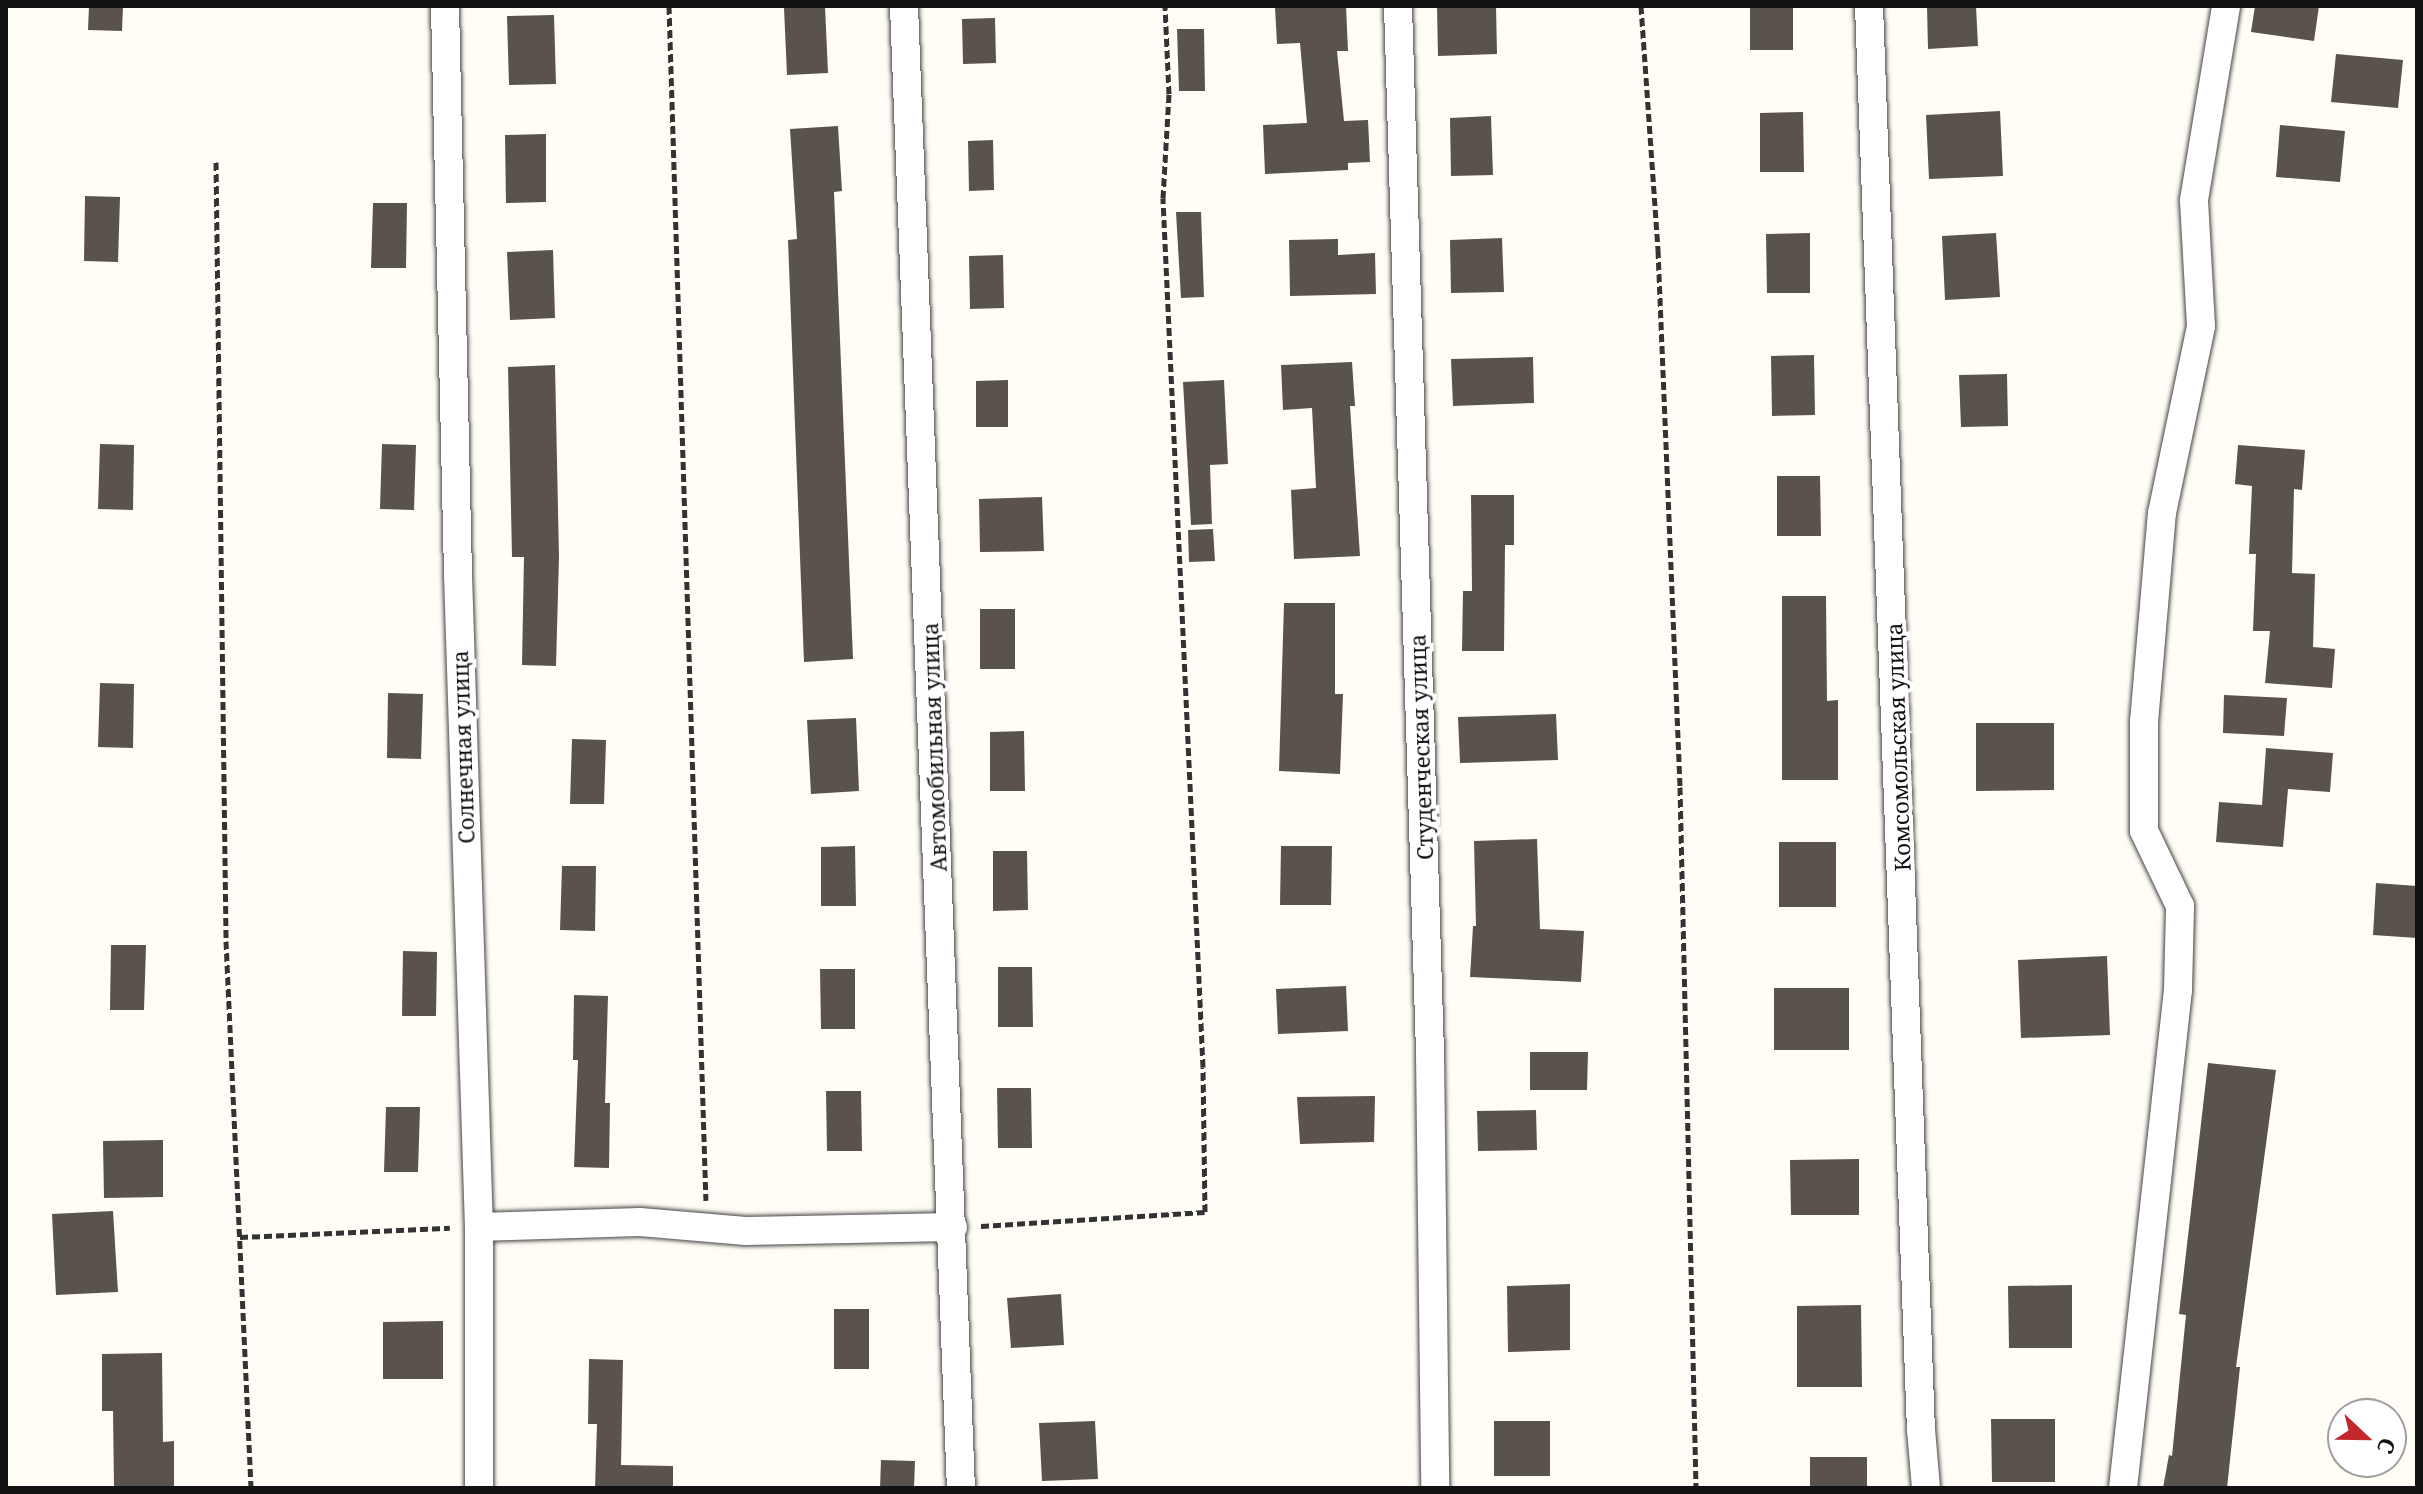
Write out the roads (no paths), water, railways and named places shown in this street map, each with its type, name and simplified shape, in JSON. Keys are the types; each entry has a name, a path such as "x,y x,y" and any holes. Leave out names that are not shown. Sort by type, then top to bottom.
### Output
{"street":[{"name":"Солнечная улица","path":"445,6 458,591 479,1227 479,1488"},
{"name":"Автомобильная улица","path":"904,6 961,1488"},
{"name":"Студенческая улица","path":"1398,6 1430,1055 1435,1488"},
{"name":"Комсомольская улица","path":"1869,6 1921,1429 1926,1488"},
{"path":"2123,1488 2178,976 2180,906 2144,831 2144,722 2162,513 2201,326 2194,200 2226,6"},
{"path":"479,1227 640,1222 746,1231 953,1227"}]}
